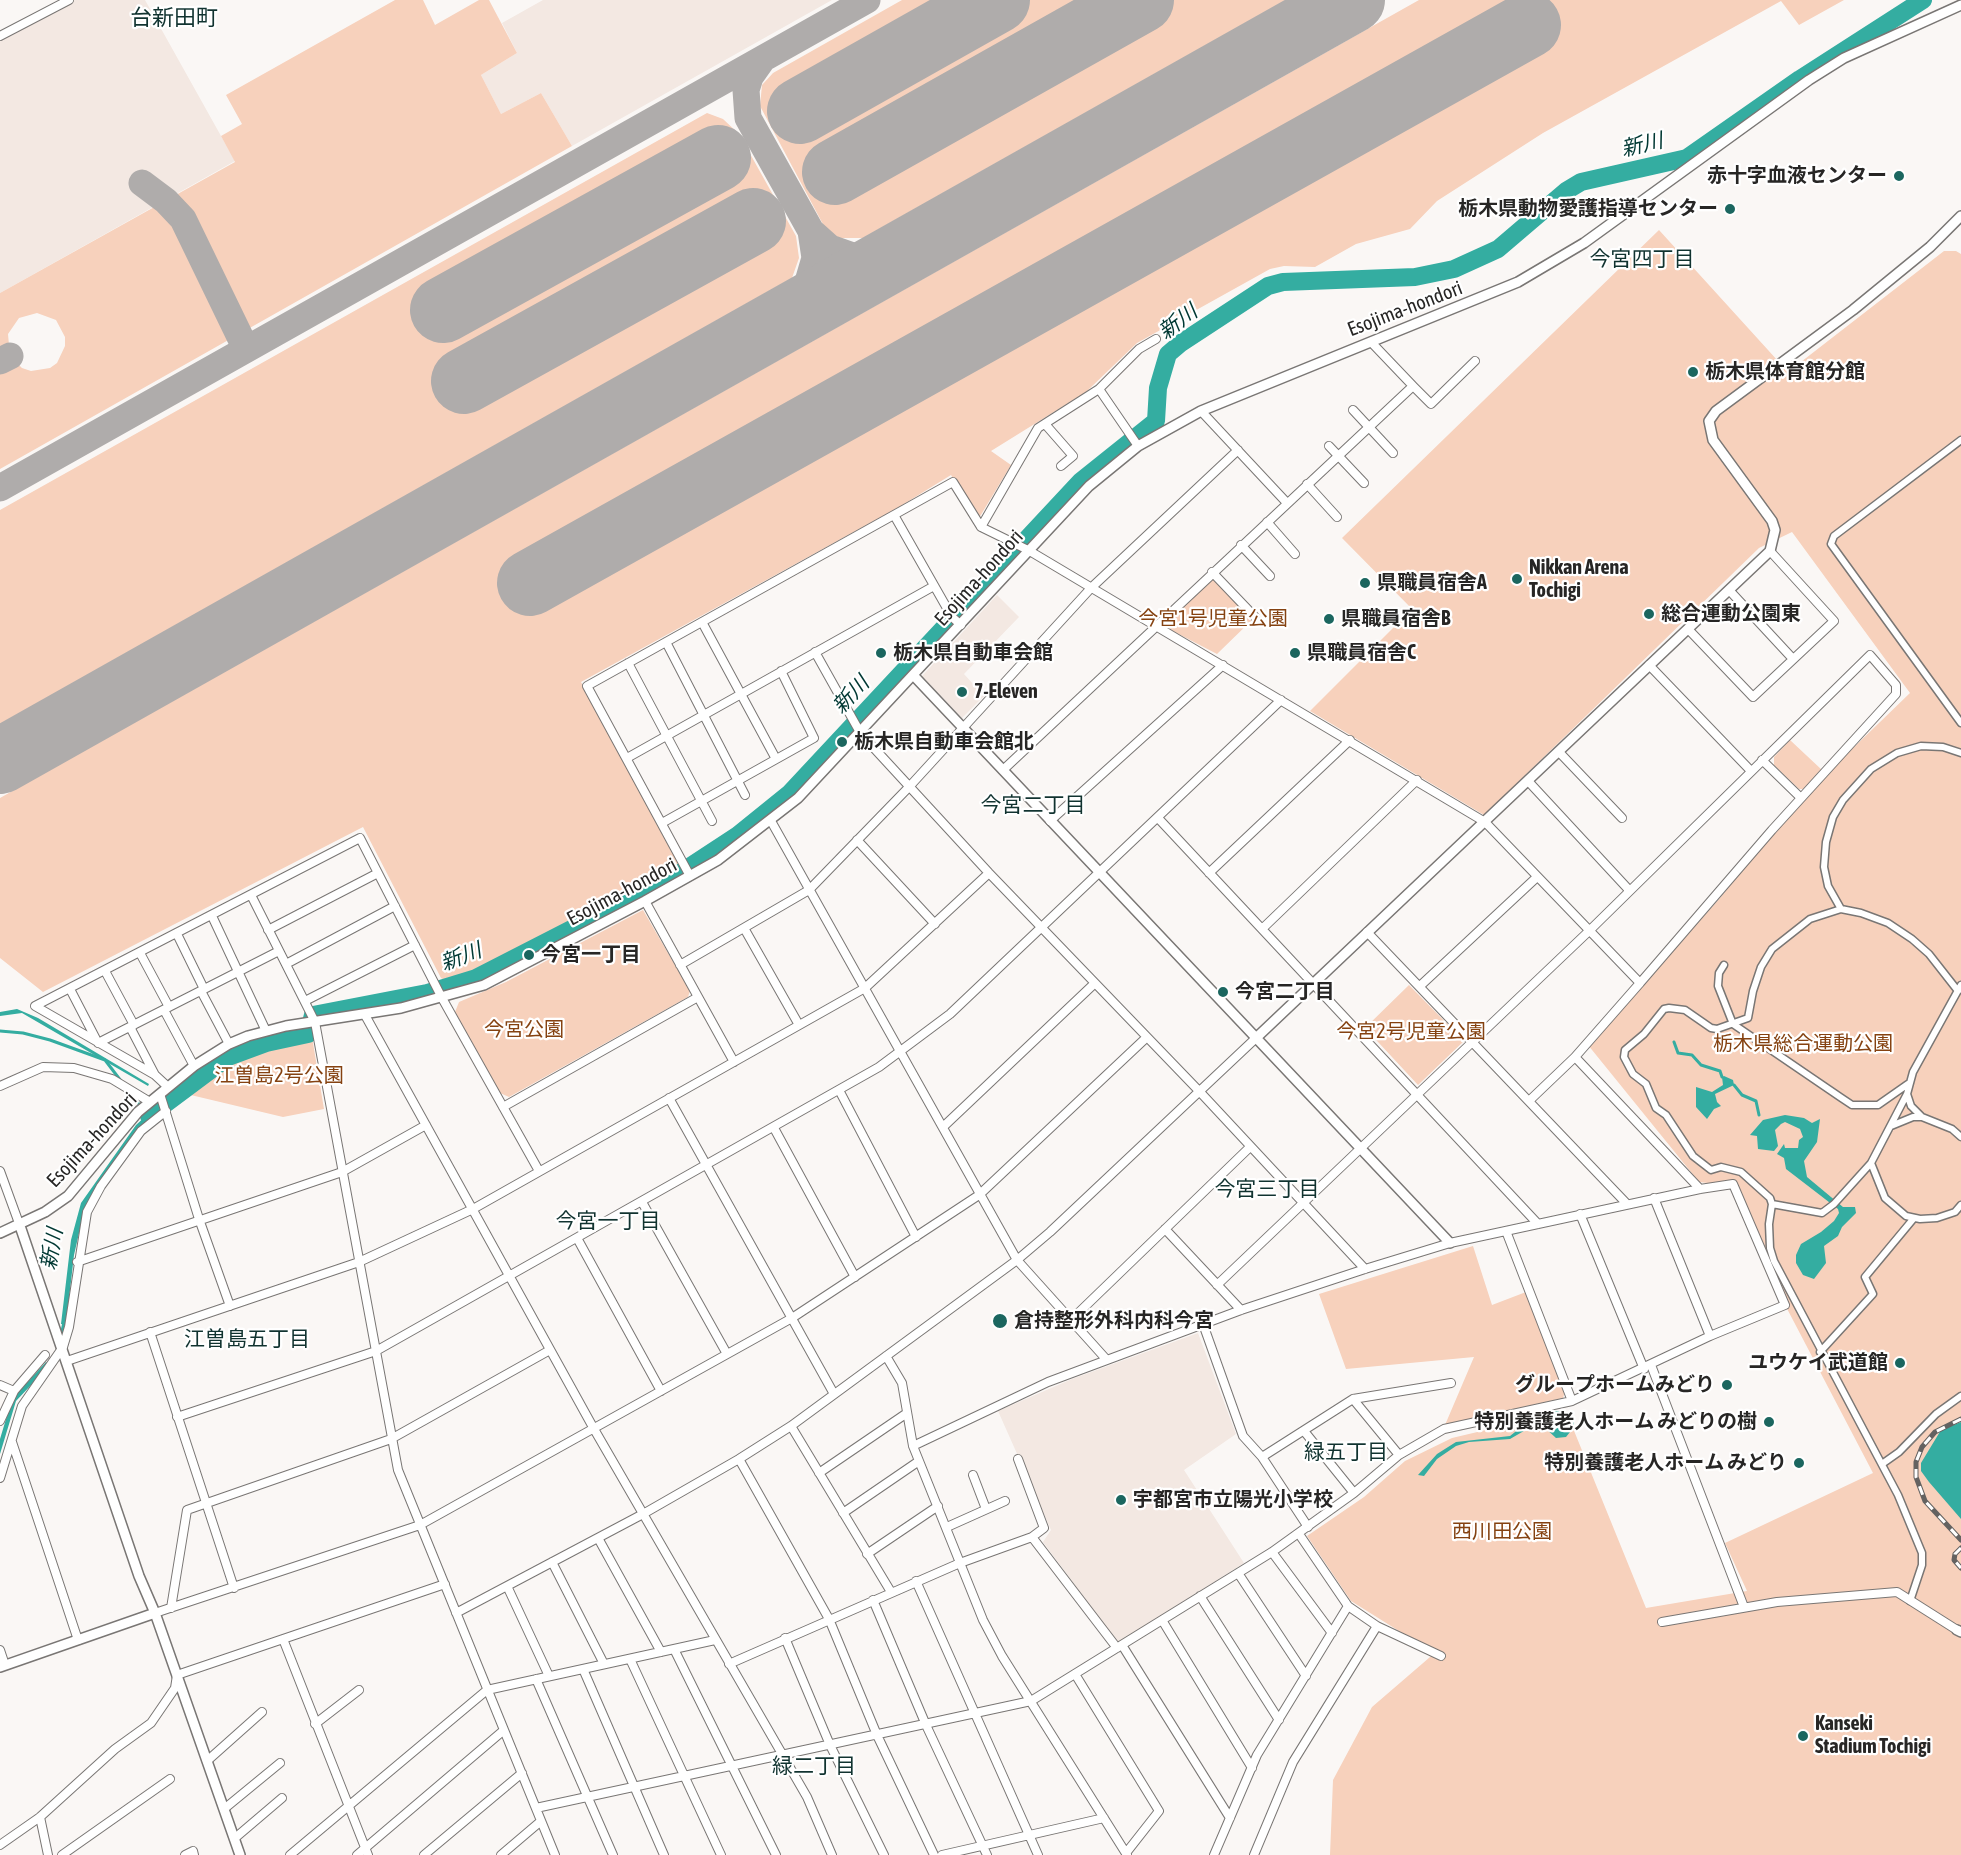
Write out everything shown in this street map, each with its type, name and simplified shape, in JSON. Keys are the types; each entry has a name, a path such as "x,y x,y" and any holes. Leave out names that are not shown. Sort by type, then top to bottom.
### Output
{"street":[{"path":"0,36 69,0"},
{"name":"Esojima-hondori","path":"0,1233 20,1226 68,1196 107,1152 125,1126 150,1102 195,1066 229,1044 266,1030 365,1015 442,998 494,980 645,901 726,855 798,798 861,734 1089,486 1138,446 1201,411 1470,303 1552,263 1639,205 1827,69 1891,35 1961,5"},
{"path":"456,1613 643,1514 791,1426 1017,1260 1050,1232 1770,551 1776,530 1772,521 1713,440 1709,421 1716,411 1853,310 1955,225 1961,216"},
{"path":"1955,225 1961,234"},
{"path":"981,527 1038,428 1100,389 1138,350 1156,339"},
{"path":"1371,342 1431,404 1475,361"},
{"path":"1002,770 1413,386"},
{"path":"1100,389 1138,446"},
{"path":"1353,410 1393,453"},
{"path":"1201,411 1287,503"},
{"path":"1045,424 1072,456 1061,466"},
{"path":"1961,440 1834,536 1831,544 1961,723"},
{"path":"1329,446 1364,483"},
{"path":"680,965 809,890 909,787 1091,588 1238,450"},
{"path":"690,876 587,686 953,482 981,527 1028,550 1485,822 1640,983"},
{"path":"1306,484 1336,517"},
{"path":"894,515 952,617 961,625"},
{"path":"1267,522 1295,554"},
{"path":"1241,545 1270,576"},
{"path":"1688,628 1753,697 1834,621 1770,551"},
{"path":"1212,572 1255,617"},
{"path":"627,758 934,586"},
{"path":"1729,590 1793,659"},
{"path":"702,622 776,759"},
{"path":"666,642 745,795"},
{"path":"816,652 861,734 989,873 1147,1036 1249,1148 1365,1269"},
{"path":"1217,1285 1589,931 1870,655 1896,685 1896,694 1801,798 1575,1057 1530,1100"},
{"path":"628,663 712,821"},
{"path":"1050,821 1223,665"},
{"path":"1649,665 1751,771"},
{"path":"662,823 814,738 781,671"},
{"path":"914,676 1450,1243"},
{"path":"177,1417 376,1351 509,1274 774,1128 900,1053 950,1014 1281,700"},
{"path":"1209,873 1350,740"},
{"path":"1841,909 1828,886 1824,867 1830,826 1843,800 1871,769 1897,753 1921,746 1943,747 1961,753"},
{"path":"1559,752 1622,818"},
{"path":"1762,760 1801,798"},
{"path":"1262,929 1417,780"},
{"path":"1528,781 1629,890"},
{"path":"1158,818 1538,1224"},
{"path":"771,821 1017,1260 1106,1359"},
{"path":"168,1088 155,1075 34,1006 141,953 360,838 442,998 539,1171"},
{"path":"857,840 935,924"},
{"path":"268,930 378,873"},
{"path":"67,1361 359,1262 473,1209 865,988 989,873"},
{"path":"1420,986 1537,877"},
{"path":"251,896 315,1022 398,1470 555,1855"},
{"path":"645,901 734,1062"},
{"path":"286,964 395,906"},
{"path":"1772,1204 1822,1213 1871,1163 1907,1094 1908,1084 1959,988 1929,954 1912,939 1888,923 1861,913 1841,909 1810,919 1772,949 1761,967 1753,991 1748,1018 1718,1029 1711,1028 1685,1010 1664,1009 1644,1034 1625,1050 1624,1057 1633,1074 1646,1084 1656,1108 1666,1115 1693,1156 1711,1170 1721,1167 1742,1172 1764,1190 1772,1204 1769,1224 1774,1261 1785,1277 1820,1352 1899,1495 1922,1552 1922,1565 1910,1600"},
{"path":"212,916 266,1030"},
{"path":"744,928 799,1025"},
{"path":"1367,932 1530,1100 1626,1204"},
{"path":"177,934 229,1044"},
{"path":"305,1001 416,945"},
{"path":"98,1043 279,951"},
{"path":"141,953 195,1066"},
{"path":"1724,966 1719,973 1718,986 1733,1024 1852,1105 1878,1105 1908,1084"},
{"path":"105,971 155,1075"},
{"path":"943,1127 1095,983"},
{"path":"70,989 98,1043"},
{"path":"503,1107 698,997"},
{"path":"365,1015 594,1429 807,1797 832,1855"},
{"path":"0,1650 2,1666 420,1525 792,1318 979,1195 1147,1036"},
{"path":"1575,1057 1700,1189"},
{"path":"0,1086 43,1066 74,1068 112,1079 150,1102"},
{"path":"839,1090 916,1237"},
{"path":"160,1094 199,1219 231,1306"},
{"path":"1907,1094 1911,1106 1922,1117"},
{"path":"669,1098 834,1394"},
{"path":"0,1478 22,1406 63,1347 69,1327 77,1262 87,1212 101,1186 141,1131 166,1111"},
{"path":"1891,1126 1913,1117 1922,1117 1952,1129 1961,1137"},
{"path":"77,1262 342,1172 426,1125"},
{"path":"774,1128 855,1277"},
{"path":"1071,1320 1249,1148"},
{"path":"1871,1163 1885,1198 1906,1216 1937,1218 1955,1212 1961,1205"},
{"path":"0,1172 63,1347 119,1520 155,1613 240,1855"},
{"path":"536,1808 975,1715 1031,1701 1272,1552 1354,1493 1399,1455 1444,1429 1572,1401 1710,1336 1785,1305 1733,1184 1700,1189 1450,1243 1365,1269 1241,1310 1106,1359 1048,1382 913,1446"},
{"path":"1654,1198 1710,1336"},
{"path":"642,1202 727,1354"},
{"path":"1580,1214 1647,1367 1744,1607"},
{"path":"1820,1352 1874,1294 1865,1277 1914,1218"},
{"path":"1165,1229 1241,1310"},
{"path":"1506,1231 1572,1401"},
{"path":"577,1238 661,1390"},
{"path":"1203,1324 1243,1436 1263,1457 1308,1527"},
{"path":"150,1332 234,1588"},
{"path":"171,1608 188,1510 391,1439 550,1350"},
{"path":"0,1420 14,1390 45,1355"},
{"path":"886,1356 902,1383 913,1446 960,1563 1002,1656 1127,1854 1159,1812 1075,1674"},
{"path":"1263,1457 1353,1399 1451,1383"},
{"path":"0,1385 14,1390"},
{"path":"1882,1464 1899,1452 1936,1414 1961,1396"},
{"path":"1353,1399 1399,1455"},
{"path":"819,1473 908,1413"},
{"path":"791,1426 891,1593"},
{"path":"1304,1431 1354,1493"},
{"path":"11,1441 78,1640"},
{"path":"739,1459 829,1619 877,1735 934,1855"},
{"path":"729,1664 916,1581 1032,1537 1044,1528 1018,1459"},
{"path":"843,1513 919,1461"},
{"path":"973,1475 986,1509"},
{"path":"947,1527 1005,1501"},
{"path":"867,1554 938,1506"},
{"path":"1299,1534 1348,1606 1377,1626 1441,1656"},
{"path":"1032,1537 1119,1647 1230,1818"},
{"path":"598,1538 661,1652"},
{"path":"1272,1552 1332,1633"},
{"path":"552,1562 604,1664"},
{"path":"1238,1573 1306,1676"},
{"path":"916,1581 1038,1855"},
{"path":"177,1675 445,1584"},
{"path":"507,1586 549,1676"},
{"path":"1662,1622 1744,1607 1863,1593 1897,1592 1959,1631"},
{"path":"1200,1596 1279,1720"},
{"path":"873,1600 926,1725 987,1855"},
{"path":"1214,1855 1252,1767 1348,1606"},
{"path":"1162,1620 1252,1767"},
{"path":"1254,1855 1293,1762 1377,1626"},
{"path":"785,1638 830,1745 884,1855"},
{"path":"283,1639 367,1851"},
{"path":"290,1855 487,1690 715,1640"},
{"path":"674,1649 776,1855"},
{"path":"630,1659 721,1855"},
{"path":"583,1669 664,1855"},
{"path":"0,1845 40,1816 115,1749 151,1723 175,1688 177,1675"},
{"path":"536,1679 613,1855"},
{"path":"315,1724 359,1690"},
{"path":"207,1761 262,1712"},
{"path":"357,1855 367,1851 504,1730"},
{"path":"224,1809 280,1763"},
{"path":"424,1855 522,1773"},
{"path":"62,1855 170,1779"},
{"path":"235,1838 282,1798"},
{"path":"40,1816 48,1855"},
{"path":"942,1855 1104,1818"},
{"path":"501,1855 541,1821"},
{"path":"185,1855 193,1851 194,1855"}],"shaded area":[{"path":"75,0 145,0 235,161 0,293 0,39"},
{"path":"543,0 832,0 572,146 541,93 501,114 481,75 517,53 502,23"},
{"path":"997,595 1019,617 964,674 984,696 962,718 922,676"},
{"name":"宇都宮市立陽光小学校","path":"1198,1333 1236,1434 1184,1470 1244,1563 1118,1643 1043,1542 1051,1530 998,1411 1072,1379"}],"green space":[{"path":"395,0 423,0 435,25 479,0 489,0 517,53 481,75 501,114 541,93 572,146 0,469 0,293 235,162 221,136 242,124 226,95","holes":["37,313 56,320 65,337 65,346 57,363 50,368 31,371 22,368 10,356 8,334 19,318"]},
{"path":"902,0 1286,0 863,238 839,238 825,228 760,106 762,85 773,73"},
{"path":"1419,0 1844,0 1799,25 1781,1 1543,133 1437,201 1410,229 1356,244 1315,267 1284,266 1270,269 1137,343 1086,392 991,451 1011,465 979,518 951,475 899,507 581,682 679,861 678,869 456,981 446,981 441,978 363,827 43,992 0,958 0,798"},
{"path":"707,113 723,119 739,134 796,236 799,258 792,278 0,724 0,510"},
{"name":"栃木県総合運動公園","path":"1659,230 1788,372 1944,251 1956,251 1961,254 1961,1855 1330,1855 1333,1780 1372,1707 1437,1651 1431,1651 1351,1601 1307,1536 1364,1497 1405,1461 1452,1438 1566,1411 1646,1608 1747,1591 1725,1543 1873,1473 1783,1301 1734,1186 1699,1182 1588,1045 1720,898 1788,811 1910,693 1792,532 1759,548 1484,815 1310,711 1412,609 1342,538"},
{"name":"今宮1号児童公園","path":"1214,578 1253,619 1217,654 1167,628 1167,619"},
{"path":"1790,740 1822,770 1803,789 1799,789 1774,765 1774,757"},
{"name":"今宮公園","path":"643,910 690,991 688,997 509,1097 500,1093 455,1012 459,1002 506,982"},
{"name":"今宮2号児童公園","path":"1409,985 1464,1041 1418,1085 1365,1028"},
{"name":"江曽島2号公園","path":"311,1031 324,1109 283,1117 174,1091 231,1051 262,1039"},
{"path":"1473,1246 1492,1305 1526,1292 1565,1391 1563,1398 1445,1425 1474,1357 1346,1369 1319,1294"}],"water":[{"path":"17,1009 38,1018 149,1084 148,1086 22,1013 0,1016 0,1012"},
{"path":"286,1034 287,1039 263,1043 231,1057 174,1096 172,1093 231,1051 257,1041"},
{"path":"1722,1077 1733,1080 1734,1085 1715,1094 1721,1106 1714,1109 1707,1119 1696,1107 1696,1087 1712,1092 1723,1085"},
{"path":"149,1113 152,1116 137,1131 94,1190 85,1207 74,1255 66,1325 61,1324 71,1240 81,1203 136,1125"},
{"path":"1785,1115 1804,1118 1812,1123 1820,1119 1817,1142 1804,1161 1807,1177 1843,1207 1855,1207 1856,1213 1842,1227 1838,1236 1824,1246 1826,1263 1814,1279 1803,1275 1796,1263 1796,1255 1801,1244 1834,1221 1839,1213 1838,1209 1786,1169 1784,1158 1777,1154 1784,1144 1785,1148 1798,1148 1799,1140 1803,1137 1800,1129 1785,1122 1781,1124 1775,1130 1778,1146 1774,1151 1758,1149 1757,1136 1750,1135 1763,1120"},
{"path":"46,1362 50,1365 16,1401 0,1454 0,1439 12,1399"},
{"path":"1557,1411 1568,1414 1573,1420 1574,1427 1566,1437 1556,1438 1543,1426 1536,1424 1510,1439 1469,1442 1456,1446 1437,1459 1424,1476 1418,1475 1437,1454 1456,1442 1510,1436 1534,1417"},
{"path":"1961,1422 1961,1519 1921,1471 1921,1463 1941,1430"}],"waterway":[{"name":"新川","path":"149,1116 228,1057 266,1043 308,1034 313,1015 427,993 476,978 677,875 738,835 790,793 1081,481 1156,421 1158,388 1168,354 1268,286 1283,282 1415,277 1454,269 1498,249 1566,191 1581,182 1687,158 1800,79 1923,0"},
{"path":"0,1031 23,1033 50,1040 105,1060 121,1081"},
{"path":"1674,1042 1678,1053 1692,1055 1701,1065 1720,1071 1722,1077"},
{"path":"1734,1085 1742,1095 1756,1101 1759,1115"},
{"path":"131,1093 148,1117"},
{"name":"新川","path":"61,1336 64,1322"}],"taxiway":[{"path":"0,488 867,0"},
{"path":"762,60 750,77 746,90 748,118 811,231 830,248 864,260 887,261"},
{"path":"142,183 166,201 183,219 246,349"},
{"path":"782,320 805,292 815,258 811,231"},
{"path":"0,361 10,356"}],"runway":[{"path":"800,111 997,0"},
{"path":"835,172 1141,0"},
{"path":"0,761 1352,0"},
{"path":"530,583 1528,25"},
{"path":"443,310 718,158"},
{"path":"464,381 753,221"}],"railway":[{"path":"1961,1419 1935,1432 1922,1447 1916,1462 1916,1477 1925,1501 1961,1540"},
{"path":"1961,1548 1955,1554 1954,1560 1961,1568"}],"place":[{"name":"赤十字血液センター","path":"1899,176"},
{"name":"栃木県動物愛護指導センター","path":"1730,209"},
{"name":"栃木県体育館分館","path":"1693,372"},
{"name":"Nikkan Arena Tochigi","path":"1517,579"},
{"name":"県職員宿舎A","path":"1365,583"},
{"name":"総合運動公園東","path":"1649,614"},
{"name":"県職員宿舎B","path":"1329,619"},
{"name":"栃木県自動車会館","path":"881,653"},
{"name":"県職員宿舎C","path":"1295,653"},
{"name":"7-Eleven","path":"962,692"},
{"name":"栃木県自動車会館北","path":"842,742"},
{"name":"今宮一丁目","path":"529,955"},
{"name":"今宮二丁目","path":"1223,992"},
{"name":"倉持整形外科内科今宮","path":"1000,1321"},
{"name":"ユウケイ武道館","path":"1900,1363"},
{"name":"グループホームみどり","path":"1727,1385"},
{"name":"特別養護老人ホーム みどりの樹","path":"1769,1422"},
{"name":"特別養護老人ホーム みどり","path":"1799,1463"},
{"name":"宇都宮市立陽光小学校","path":"1121,1500"},
{"name":"Kanseki Stadium Tochigi","path":"1803,1736"}],"district":[{"name":"台新田町","path":"174,18"},
{"name":"今宮四丁目","path":"1642,259"},
{"name":"今宮二丁目","path":"1033,805"},
{"name":"今宮三丁目","path":"1267,1189"},
{"name":"今宮一丁目","path":"608,1221"},
{"name":"江曽島五丁目","path":"247,1339"},
{"name":"緑五丁目","path":"1346,1452"},
{"name":"緑二丁目","path":"814,1766"}],"park label":[{"name":"西川田公園","path":"1502,1532"}]}
